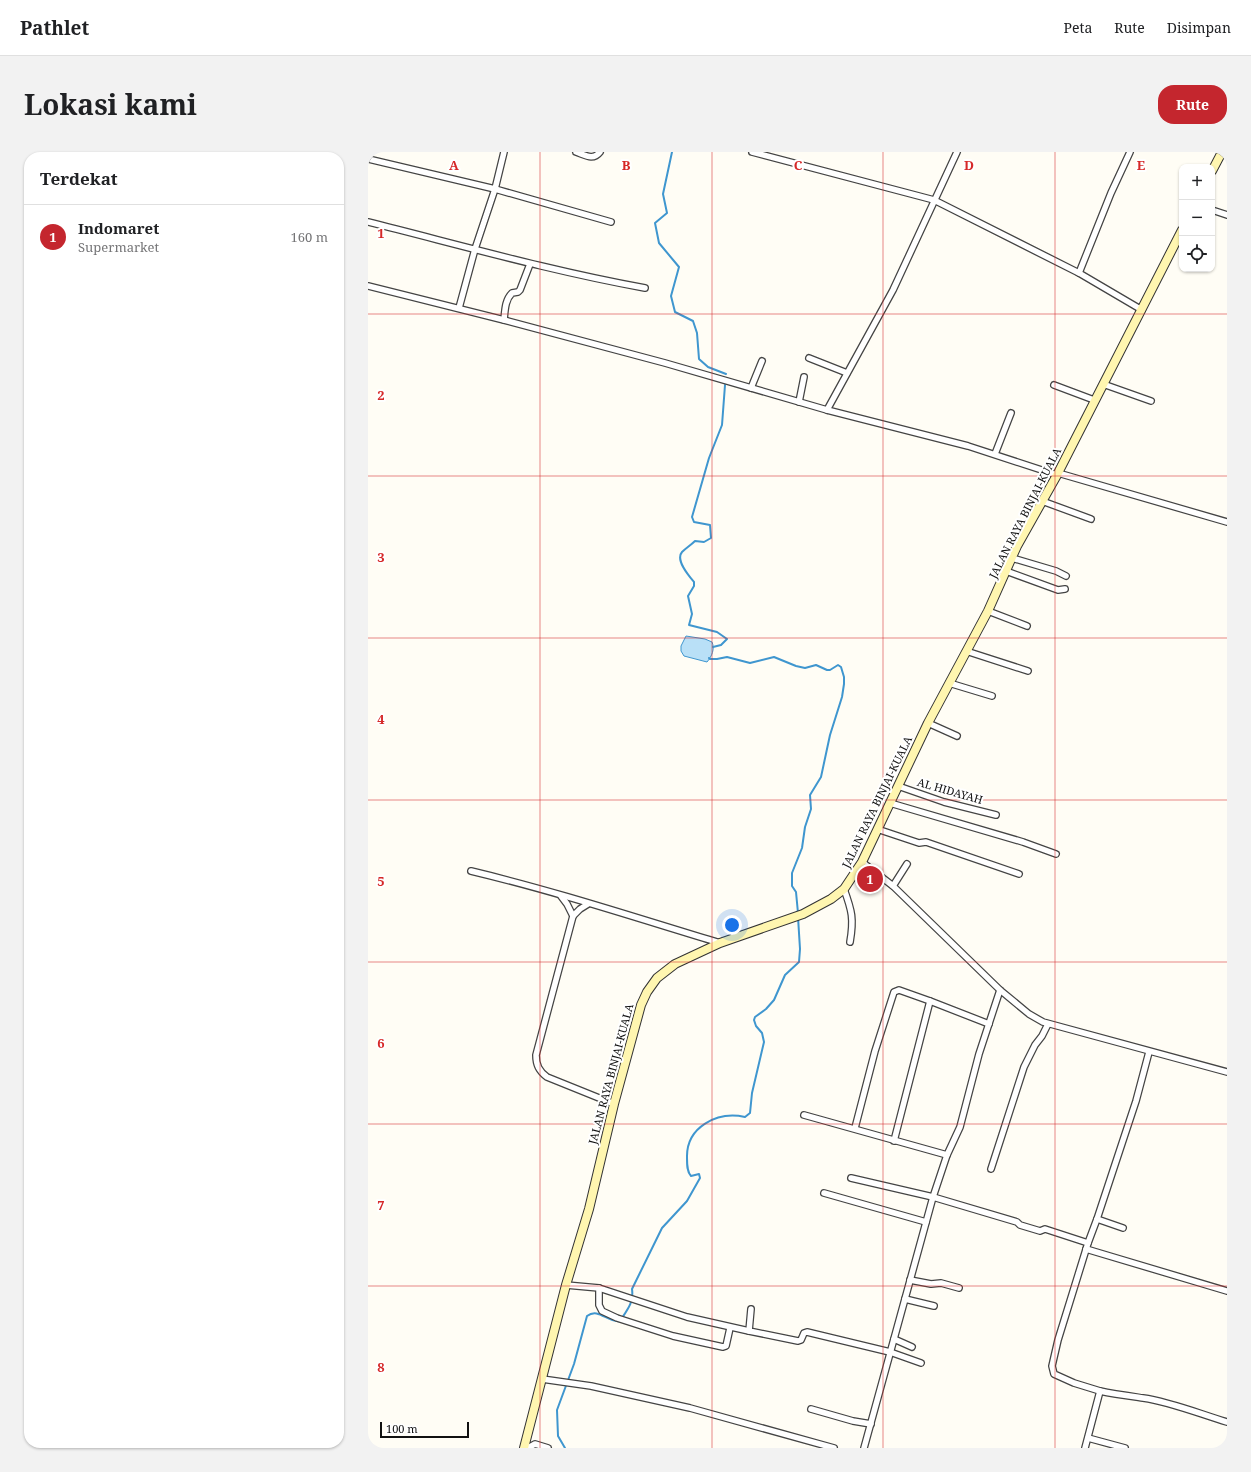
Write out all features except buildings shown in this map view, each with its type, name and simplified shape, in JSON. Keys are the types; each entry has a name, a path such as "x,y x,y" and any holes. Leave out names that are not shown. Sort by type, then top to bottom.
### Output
{"main road":[{"path":"1215,165 1222,152"},
{"name":"JALAN RAYA BINJAI-KUALA","path":"524,1448 566,1285 589,1209 614,1104 641,1004 647,992 657,978 675,964 720,943 816,908 844,889 862,862 928,723 988,611 1012,558 1058,474 1094,400 1142,310 1179,236"}],"street":[{"path":"459,308 475,249 495,189 504,152"},
{"path":"576,152 590,158 594,157 600,152"},
{"path":"752,152 934,200 1079,273 1142,310"},
{"path":"827,410 893,290 957,152"},
{"path":"1079,273 1130,152"},
{"path":"368,159 495,189 611,222"},
{"path":"1215,211 1227,215"},
{"path":"368,222 530,264 594,279 645,288"},
{"path":"504,320 505,305 509,296 520,290 530,264"},
{"path":"368,286 504,320 827,410 995,454 1058,474 1227,522"},
{"path":"809,358 847,373"},
{"path":"751,388 762,362"},
{"path":"799,402 804,377"},
{"path":"1103,384 1151,401"},
{"path":"1054,385 1094,400"},
{"path":"995,454 1011,413"},
{"path":"1042,501 1091,519"},
{"path":"1012,558 1056,571 1066,576"},
{"path":"1006,571 1058,590 1065,589"},
{"path":"988,611 1027,626"},
{"path":"966,651 1028,671"},
{"path":"949,683 992,696"},
{"path":"928,723 957,736"},
{"name":"AL HIDAYAH","path":"898,786 944,802 996,815"},
{"path":"890,803 1023,842 1056,854"},
{"path":"877,829 919,843 926,842 1019,874"},
{"path":"862,862 893,886 1000,990 1029,1014 1048,1024 1227,1072"},
{"path":"893,886 907,864"},
{"path":"471,871 528,885 560,896 720,943"},
{"path":"844,889 852,917 853,926 850,942"},
{"path":"560,896 567,904 573,916"},
{"path":"588,904 573,916 536,1055 536,1064 542,1073 547,1077 614,1104"},
{"path":"855,1128 875,1051 894,992 898,990 989,1024"},
{"path":"864,1448 933,1197 947,1155 960,1127 1000,990"},
{"path":"894,1141 930,1001"},
{"path":"991,1169 1024,1067 1048,1024"},
{"path":"1149,1052 1136,1101 1087,1246 1058,1340 1052,1366 1054,1374 1074,1383 1100,1391 1129,1397 1143,1398 1227,1422"},
{"path":"804,1115 855,1128 894,1141 947,1155"},
{"path":"851,1178 933,1197 1017,1222 1020,1225 1040,1231 1045,1229 1087,1246 1227,1291"},
{"path":"824,1193 926,1222"},
{"path":"1097,1219 1123,1228"},
{"path":"910,1280 931,1284 941,1283 959,1288"},
{"path":"566,1285 599,1288 688,1317 730,1328 798,1341 802,1340 804,1333 807,1332 890,1352 921,1362"},
{"path":"599,1288 599,1305 602,1311 617,1318 673,1336 723,1347 726,1346 730,1328"},
{"path":"905,1299 934,1306"},
{"path":"749,1331 751,1309"},
{"path":"894,1339 912,1347"},
{"path":"542,1379 591,1386 690,1408 834,1448"},
{"path":"1085,1448 1100,1391"},
{"path":"811,1408 871,1424"},
{"path":"1088,1438 1125,1448"},
{"path":"528,1448 535,1444 548,1448"}],"water":[{"path":"686,636 705,639 712,642 712,652 707,662 684,656 681,651 681,646"}],"waterway":[{"path":"672,152 663,194 667,213 655,223 659,243 679,267 671,296 675,312 693,321 697,333 699,359 708,367 726,374"},
{"path":"713,647 721,645 727,639 717,632 689,625 692,614 688,596 694,586 694,582 681,563 680,555 695,541 704,542 711,538 710,525 694,522 692,517 709,458 722,425 725,385"},
{"path":"709,658 717,659 727,657 750,663 774,657 805,668 816,665 827,670 830,670 838,665 841,667 844,677 842,697 830,735 821,777 810,795 811,809 805,827 802,848 792,873 792,886 796,892 798,913"},
{"path":"565,1448 558,1436 557,1410 574,1364 587,1316 595,1313 611,1320 620,1321 627,1310 632,1298 632,1289 662,1228 687,1201 700,1178 699,1174 691,1176 687,1163 688,1147 698,1130 714,1119 734,1116 745,1117 750,1113 752,1093 764,1042 762,1033 756,1026 754,1020 755,1017 766,1009 774,1000 785,975 799,962 800,949 798,917"}],"place":[{"name":"Indomaret","path":"870,879"}]}
